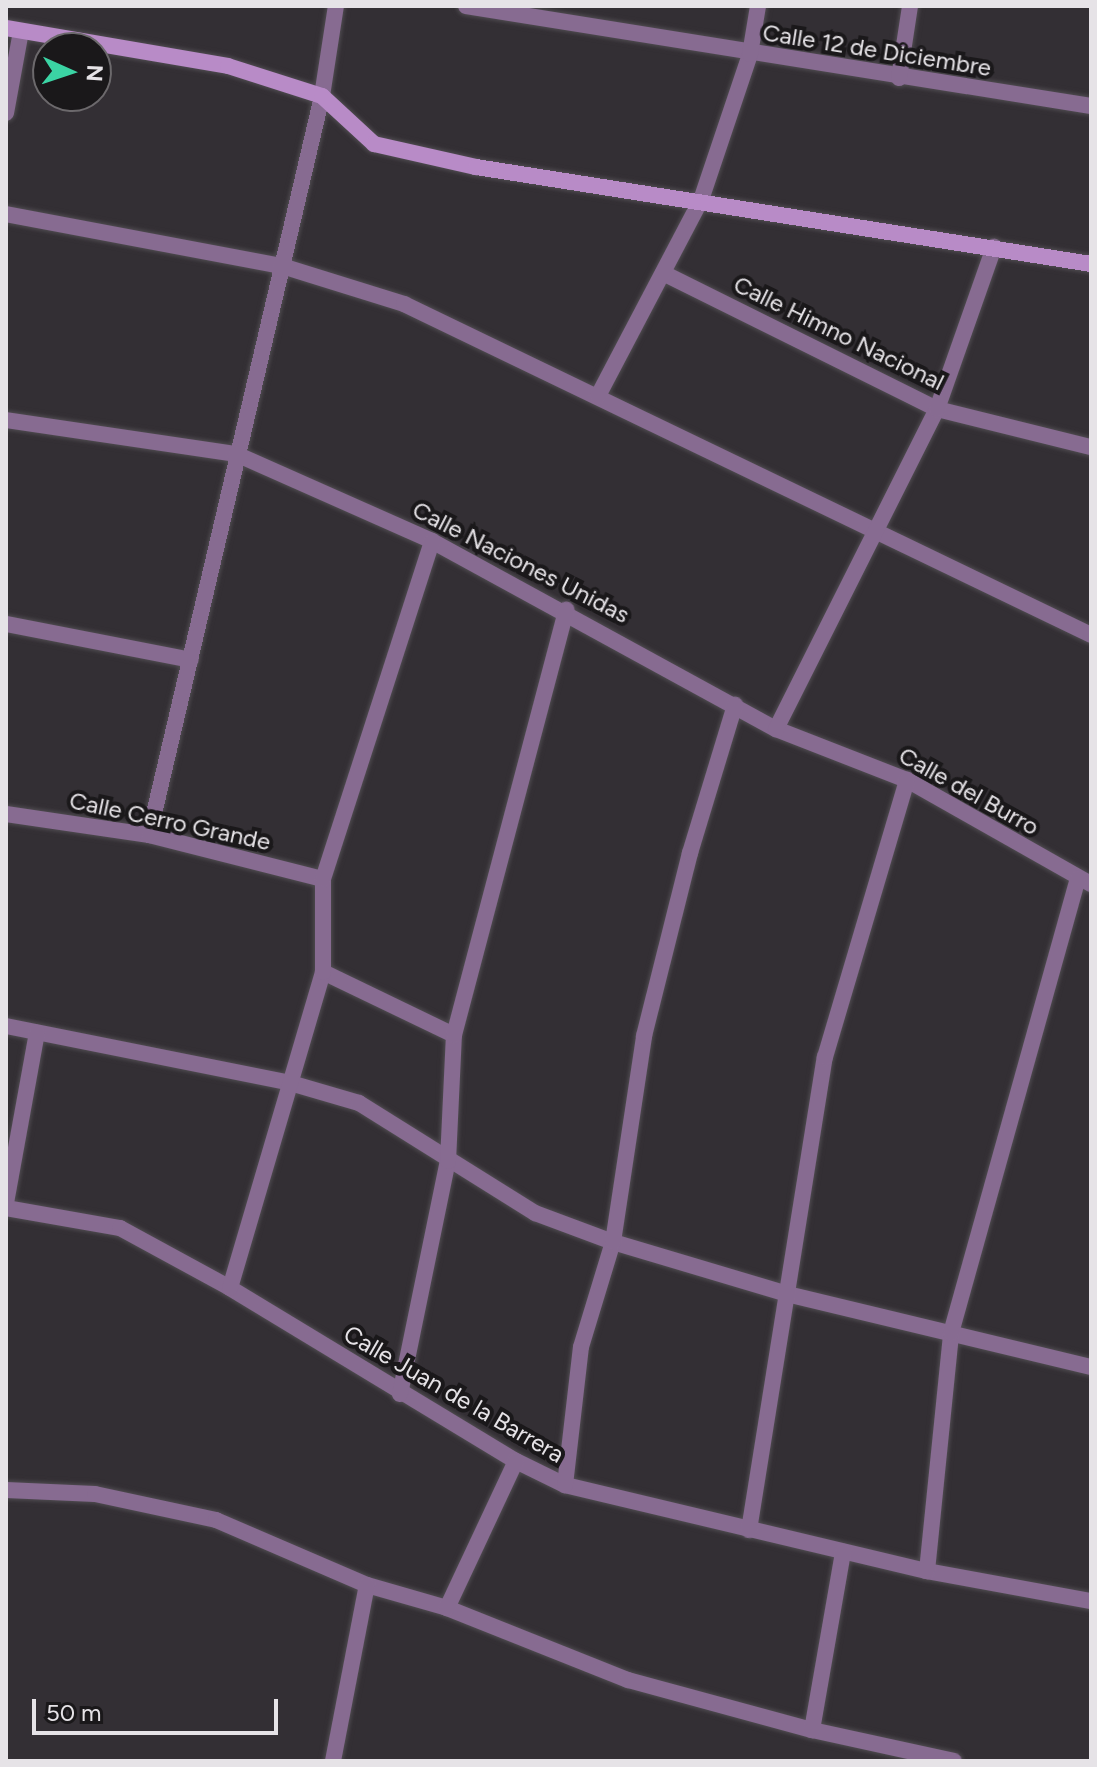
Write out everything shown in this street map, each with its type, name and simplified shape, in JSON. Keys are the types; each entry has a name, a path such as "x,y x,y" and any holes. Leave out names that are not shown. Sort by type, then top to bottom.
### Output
{"street":[{"path":"149,835 322,96 336,6"},
{"name":"Calle 12 de Diciembre","path":"466,6 556,14 750,54 1090,106"},
{"path":"598,396 701,200 750,54 758,6"},
{"path":"899,78 910,6"},
{"path":"6,113 13,30 228,66 322,96 374,144 476,167 701,200 1091,264"},
{"path":"1090,106 1091,100"},
{"path":"6,214 282,266 404,304 877,529 1091,635"},
{"path":"776,729 937,409 994,247"},
{"name":"Calle Himno Nacional","path":"663,273 937,409 1091,447"},
{"name":"Calle Naciones Unidas","path":"6,420 236,454 432,541 566,610 776,729"},
{"path":"230,1288 287,1082 323,972 323,879 432,541"},
{"path":"400,1394 448,1161 454,1035 566,610"},
{"path":"6,624 191,660"},
{"path":"565,1485 581,1347 613,1242 644,1036 690,853 735,705"},
{"name":"Calle del Burro","path":"776,729 907,780 1084,881"},
{"path":"749,1530 825,1057 907,780"},
{"name":"Calle Cerro Grande","path":"6,814 149,835 323,879"},
{"path":"927,1571 951,1333 1084,881"},
{"path":"323,972 454,1035"},
{"path":"6,1026 287,1082 359,1103 535,1213 613,1242 787,1294 1091,1367"},
{"path":"6,1205 37,1033"},
{"name":"Calle Juan de la Barrera","path":"6,1205 120,1228 230,1288 400,1394 516,1461 565,1485 927,1571 1091,1601"},
{"path":"447,1608 516,1461"},
{"path":"6,1490 95,1494 216,1520 367,1585 447,1608 628,1680 812,1730 954,1761"},
{"path":"812,1730 843,1552"},
{"path":"333,1761 367,1585"}]}
